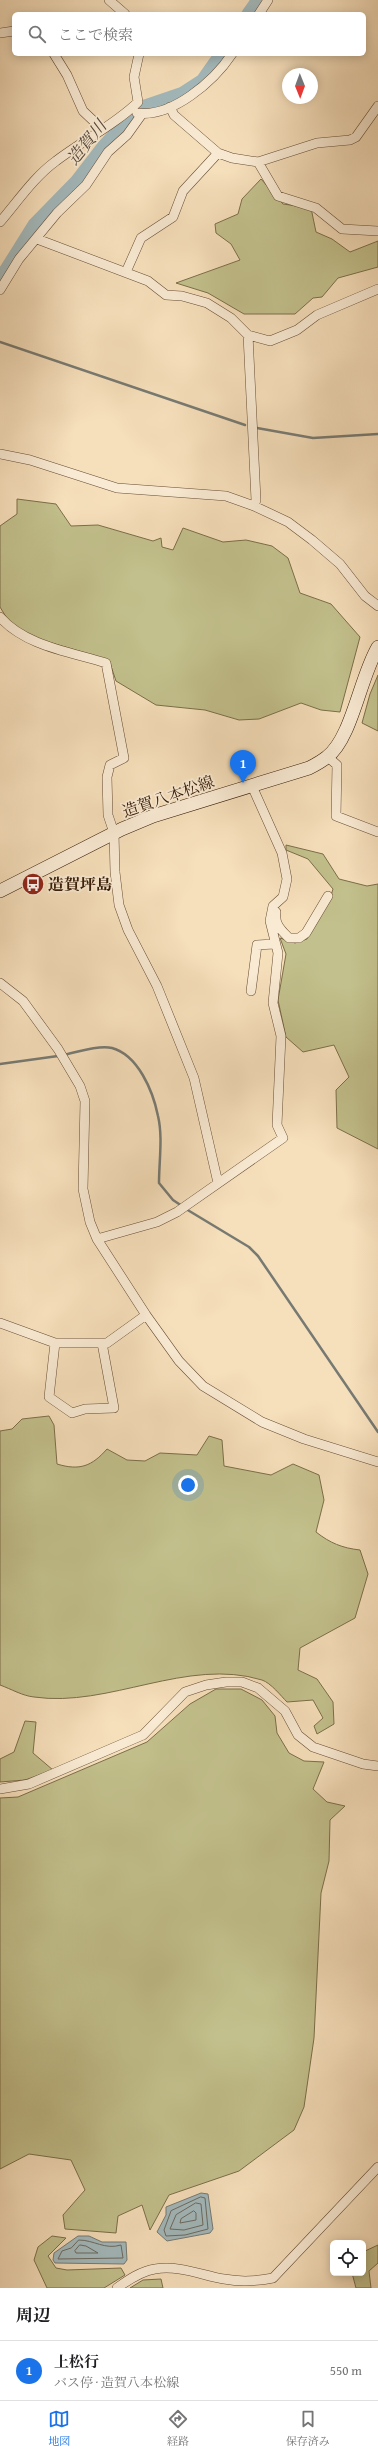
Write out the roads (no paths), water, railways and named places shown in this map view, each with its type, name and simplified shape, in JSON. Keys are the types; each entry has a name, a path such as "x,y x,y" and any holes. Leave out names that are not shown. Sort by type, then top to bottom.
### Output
{"main road":[{"name":"造賀八本松線","path":"0,891 114,833 154,816 309,768 328,757 340,742 347,728 370,660 378,647"}],"street":[{"path":"109,0 123,12"},
{"path":"259,12 268,0"},
{"path":"0,33 12,31"},
{"path":"55,56 67,75 83,111 101,128"},
{"path":"0,290 19,260 57,213 86,185 108,152 127,135 138,102 134,77 139,56"},
{"path":"0,222 42,172 101,128 135,113 170,107 201,89 230,56"},
{"path":"170,107 174,115 218,153 232,158 258,162 318,143 350,140 356,136 378,106"},
{"path":"126,272 141,238 156,230 173,217 183,191 218,153"},
{"path":"258,162 278,196 316,208 342,229 378,231"},
{"path":"37,239 148,281 166,295 182,296 207,303 231,318 248,335 270,341 297,330 317,315 378,289"},
{"path":"248,335 256,500 254,506"},
{"path":"0,454 30,460 117,488 226,496 254,506 288,522 312,540 340,564 365,596 378,606"},
{"path":"0,617 8,626 29,639 106,663 124,758 110,765 107,777 108,815 114,833 114,872 119,905 128,930 156,986 194,1078 218,1183"},
{"path":"328,757 337,765 336,816 378,832"},
{"path":"97,1239 157,1222 177,1212 283,1138 277,1125 281,1036 273,1003 278,953 274,944 270,921 273,906 282,897 288,879 286,866 268,820 252,786"},
{"path":"273,906 276,909 275,919 279,929 289,938 299,938 306,933 328,896"},
{"path":"251,991 257,945 274,944"},
{"path":"0,983 23,1001 58,1049 80,1086 85,1101 84,1189 90,1222 97,1239 146,1315 179,1361 203,1386 262,1422 304,1439 378,1462"},
{"path":"0,1323 55,1343 107,1343 146,1315"},
{"path":"55,1343 49,1397 72,1413 84,1409 114,1408 102,1343"},
{"path":"0,1789 29,1784 143,1735 185,1692 226,1682 242,1682 263,1692 285,1711 298,1735 313,1747 363,1764 378,1766"},
{"path":"117,2288 136,2276 154,2269 173,2268 189,2270 225,2279 262,2280 273,2278 378,2166"}],"water":[{"path":"201,2193 208,2194 213,2229 210,2233 167,2241 157,2232 166,2215 166,2207"},
{"path":"78,2236 89,2236 102,2242 126,2242 127,2260 124,2264 55,2263 53,2260 54,2253"}],"waterway":[{"name":"造賀川","path":"250,12 259,0"},
{"name":"造賀川","path":"0,281 35,225 77,182 104,147 139,109 183,94 203,81 221,56"},
{"path":"0,342 245,425"},
{"path":"257,428 313,438 378,434"},
{"path":"63,1055 94,1048 107,1047 121,1052 137,1066 148,1085 158,1116 161,1141 159,1183 173,1200 182,1206"},
{"path":"0,1064 58,1056"},
{"path":"186,1209 249,1247 258,1256 378,1432"}],"place":[{"name":"上松行","path":"243,783"},
{"name":"造賀坪島","path":"33,884"}]}
